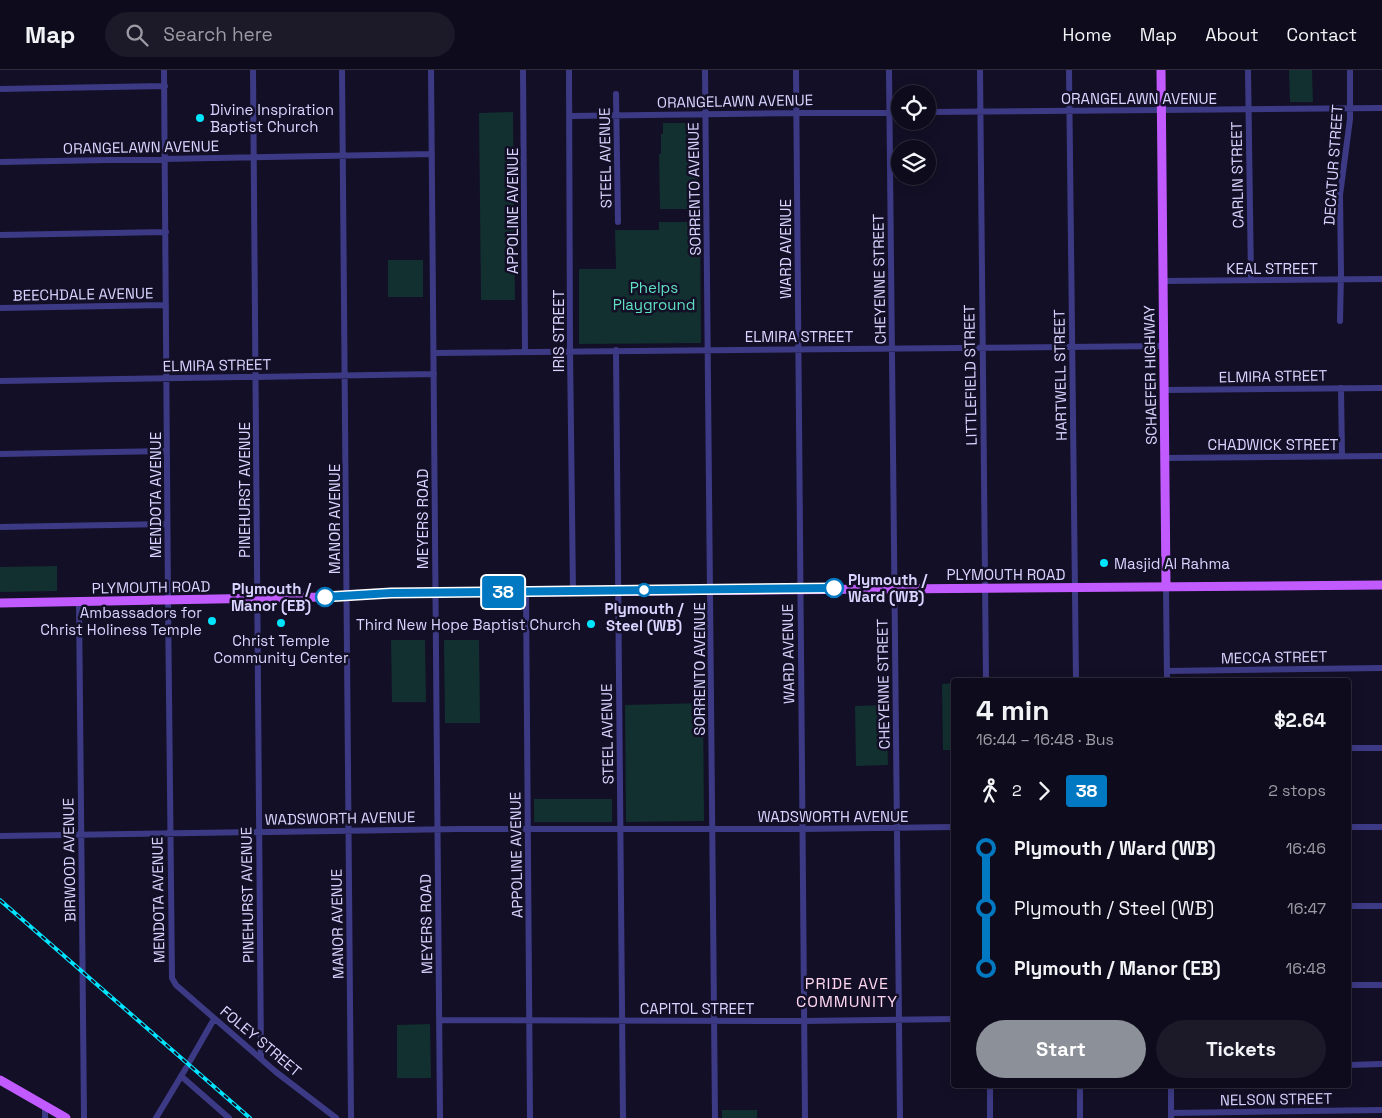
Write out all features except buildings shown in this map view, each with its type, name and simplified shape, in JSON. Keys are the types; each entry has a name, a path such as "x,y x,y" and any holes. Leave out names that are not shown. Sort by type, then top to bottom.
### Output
{"main road":[{"name":"SCHAEFER HIGHWAY","path":"1161,70 1166,586"},
{"name":"PLYMOUTH ROAD","path":"0,603 257,599 391,593 1382,585"},
{"path":"0,1080 66,1118"}],"street":[{"name":"MENDOTA AVENUE","path":"164,70 172,980"},
{"name":"PINEHURST AVENUE","path":"253,70 261,1059"},
{"name":"MANOR AVENUE","path":"342,70 351,1118"},
{"name":"MEYERS ROAD","path":"431,70 440,1118"},
{"name":"APPOLINE AVENUE","path":"523,70 525,352"},
{"name":"IRIS STREET","path":"569,70 573,591"},
{"name":"SORRENTO AVENUE","path":"705,70 715,1118"},
{"name":"WARD AVENUE","path":"796,70 805,1118"},
{"name":"CHEYENNE STREET","path":"889,70 900,1118"},
{"name":"LITTLEFIELD STREET","path":"980,70 986,678"},
{"name":"HARTWELL STREET","path":"1069,70 1076,678"},
{"name":"CARLIN STREET","path":"1248,70 1251,280"},
{"name":"DECATUR STREET","path":"1340,321 1340,195 1350,119 1350,70"},
{"path":"0,89 165,86"},
{"name":"STEEL AVENUE","path":"616,94 618,222"},
{"name":"ORANGELAWN AVENUE","path":"936,112 1382,108"},
{"name":"ORANGELAWN AVENUE","path":"570,116 796,112 890,113"},
{"name":"ORANGELAWN AVENUE","path":"0,162 432,154"},
{"path":"0,235 166,232"},
{"name":"KEAL STREET","path":"1163,281 1382,280"},
{"name":"BEECHDALE AVENUE","path":"0,308 166,305"},
{"name":"ELMIRA STREET","path":"434,352 1164,346"},
{"name":"STEEL AVENUE","path":"616,350 623,1118"},
{"name":"ELMIRA STREET","path":"0,381 434,374"},
{"path":"1341,388 1342,456"},
{"name":"ELMIRA STREET","path":"1164,390 1382,388"},
{"path":"0,454 167,451"},
{"name":"CHADWICK STREET","path":"1165,458 1382,456"},
{"path":"0,527 167,524"},
{"name":"SCHAEFER HIGHWAY","path":"1166,586 1167,678"},
{"name":"APPOLINE AVENUE","path":"526,592 530,1118"},
{"name":"BIRWOOD AVENUE","path":"79,602 84,1118"},
{"name":"MECCA STREET","path":"1167,671 1382,668"},
{"path":"1351,748 1382,748"},
{"name":"WADSWORTH AVENUE","path":"0,836 438,829 951,827"},
{"path":"1351,827 1382,827"},
{"path":"1351,906 1382,906"},
{"name":"FOLEY STREET","path":"172,980 261,1059 336,1118"},
{"path":"1351,985 1382,985"},
{"path":"190,1061 214,1019"},
{"name":"CAPITOL STREET","path":"439,1020 951,1020"},
{"path":"1351,1065 1382,1064"},
{"path":"156,1118 186,1068"},
{"path":"180,1076 229,1118"},
{"path":"990,1088 990,1118"},
{"path":"1080,1088 1080,1118"},
{"path":"1171,1088 1171,1115"},
{"path":"45,1106 45,1118"},
{"name":"NELSON STREET","path":"1171,1115 1382,1110"}],"green space":[{"path":"1289,70 1312,70 1313,102 1290,102"},
{"path":"513,112 515,300 481,300 479,113"},
{"path":"663,123 698,123 699,209 660,209 659,154 661,154"},
{"name":"Phelps Playground","path":"659,222 700,222 701,343 579,344 579,269 616,269 615,230 659,230"},
{"path":"388,260 423,260 423,297 388,297"},
{"path":"57,566 57,591 0,592 0,567"},
{"path":"391,640 425,640 426,702 392,702"},
{"path":"444,640 479,640 480,723 445,723"},
{"path":"951,683 951,750 943,750 942,684"},
{"path":"703,703 704,821 626,822 625,705"},
{"path":"886,705 888,765 856,766 855,706"},
{"path":"534,799 612,799 612,822 534,822"},
{"path":"430,1024 431,1078 397,1078 397,1025"},
{"path":"722,1110 757,1110 757,1118 722,1118"}],"railway":[{"path":"0,900 250,1118"}],"bus line":[{"name":"38","path":"325,597 391,593 834,588"}],"place":[{"name":"Divine Inspiration Baptist Church","path":"200,118"},
{"name":"Masjid Al Rahma","path":"1104,563"},
{"name":"Plymouth / Ward (WB)","path":"834,588"},
{"name":"Plymouth / Steel (WB)","path":"644,590"},
{"name":"Plymouth / Manor (EB)","path":"325,597"},
{"name":"Ambassadors for Christ Holiness Temple","path":"212,621"},
{"name":"Christ Temple Community Center","path":"281,623"},
{"name":"Third New Hope Baptist Church","path":"591,624"}],"district":[{"name":"PRIDE AVE COMMUNITY","path":"847,992"}]}
